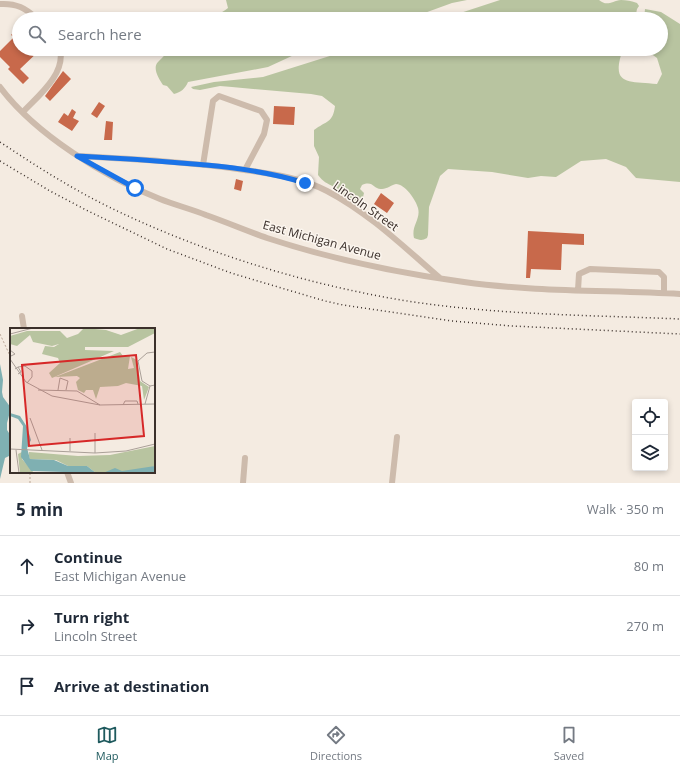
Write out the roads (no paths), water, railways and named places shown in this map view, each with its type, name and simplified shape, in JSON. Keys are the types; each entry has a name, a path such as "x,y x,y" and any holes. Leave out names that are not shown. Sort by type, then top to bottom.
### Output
{"street":[{"path":"0,4 14,4 23,7 29,12"},
{"path":"23,112 52,80 61,60 61,56"},
{"name":"East Michigan Avenue","path":"0,87 15,105 47,133 77,156 160,199 267,238 341,259 440,278 508,287 680,294"},
{"path":"203,165 212,101 219,96 261,111 267,120 264,134 246,170"},
{"name":"Lincoln Street","path":"77,156 203,165 246,170 292,179 326,191 346,202 386,230 440,278"},
{"path":"578,290 579,274 590,269 659,272 664,276 664,293"},
{"path":"22,316 24,328"},
{"path":"392,483 397,437"},
{"path":"243,483 245,458"},
{"path":"67,473 70,483"}],"water":[{"path":"0,364 3,380 3,397 10,407 7,430 10,434 10,456 5,458 0,479"}],"railway":[{"path":"0,142 82,193 145,224 216,252 326,285 401,300 470,309 540,314 680,319"},
{"path":"0,161 50,191 167,249 231,273 325,301 452,321 512,326 680,334"}]}
